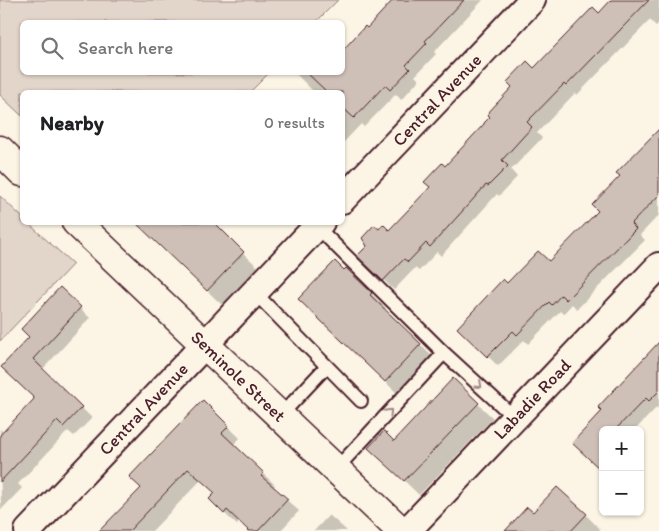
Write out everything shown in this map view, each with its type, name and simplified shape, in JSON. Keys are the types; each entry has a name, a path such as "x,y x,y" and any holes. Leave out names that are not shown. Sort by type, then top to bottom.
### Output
{"street":[{"name":"Central Avenue","path":"345,197 532,0"},
{"path":"0,150 20,170"},
{"name":"Seminole Street","path":"79,225 400,531"},
{"name":"Central Avenue","path":"28,531 319,225"},
{"name":"Labadie Road","path":"407,531 659,266"}],"lane":[{"path":"319,225 444,353 515,418"},
{"path":"254,293 360,401"},
{"path":"336,469 444,353"},
{"path":"280,416 326,367"}],"shaded area":[{"path":"0,0 338,0 318,20 20,20 20,75 267,75 252,90 20,90 20,114 0,95"},
{"path":"0,196 20,215 20,225 30,225 73,264 0,341"}],"building":[{"path":"393,0 464,0 425,41 427,43 406,65 410,69 390,90 385,85 354,118 345,110 345,90 325,90 309,75 345,75 345,48 365,26 367,28"},
{"path":"611,0 649,0 566,86 564,84 527,122 532,127 502,160 508,166 488,186 486,185 430,247 426,243 408,262 404,259 383,281 357,256 367,246 362,238 374,225 379,229 383,224 389,230 430,187 424,182 442,163 445,166 490,117 487,114 512,87 507,82 527,61 534,68 593,7 599,13"},
{"path":"659,129 659,195 631,224 636,229 566,300 561,295 552,305 549,302 517,335 513,331 487,357 457,328 503,279 507,283 538,251 549,261 598,211 592,205 620,176 616,173"},
{"path":"138,225 217,225 244,252 207,291"},
{"path":"335,261 344,270 346,268 372,293 370,295 421,344 385,382 298,299"},
{"path":"60,287 81,307 33,359 82,407 63,427 57,421 0,482 0,435 34,399 1,367 29,337 21,329"},
{"path":"659,342 659,391 649,401 646,398 619,426 599,426 599,468 572,443 602,411 598,407"},
{"path":"453,378 479,403 404,481 368,448 384,431 394,441"},
{"path":"203,400 229,426 222,433 264,473 261,476 288,499 258,531 249,531 227,510 224,514 209,499 215,493 188,469 129,531 99,531 141,488 129,477"},
{"path":"557,487 587,514 571,531 505,531 527,507 533,512"}]}
